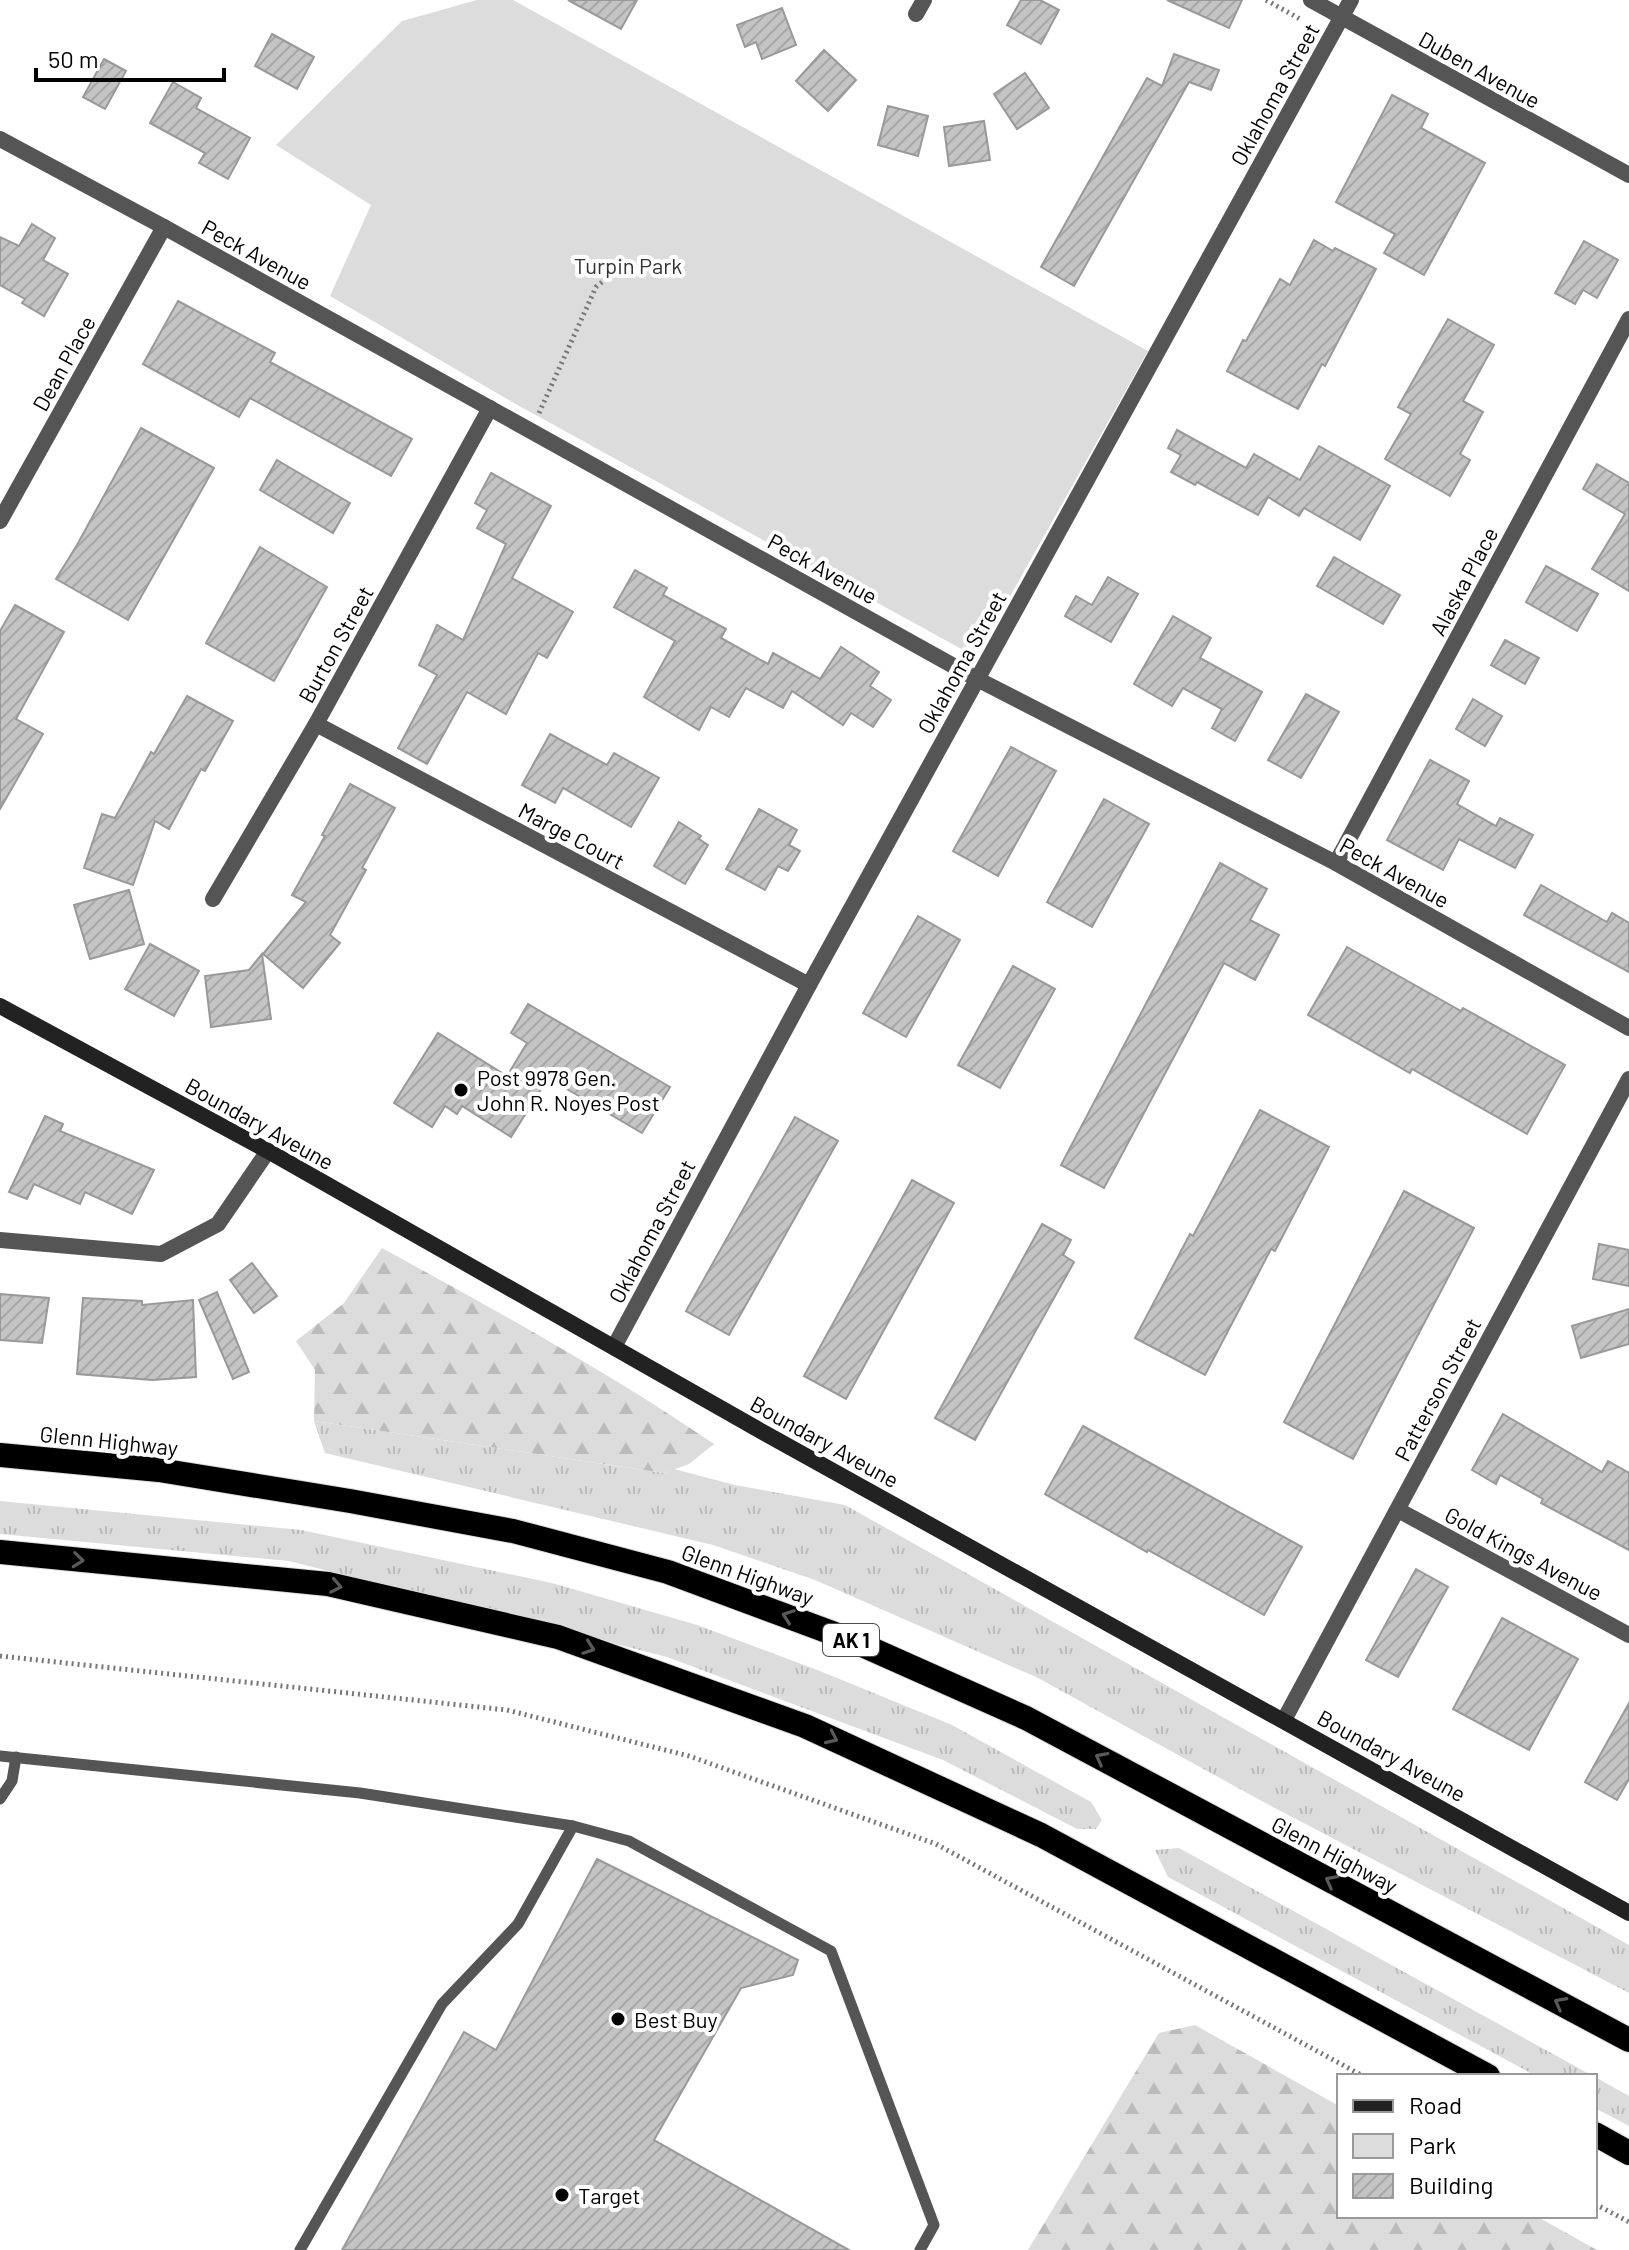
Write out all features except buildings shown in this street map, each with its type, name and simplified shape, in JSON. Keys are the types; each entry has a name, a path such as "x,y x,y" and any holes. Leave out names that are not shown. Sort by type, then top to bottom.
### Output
{"highway":[{"path":"0,1447 159,1470"},
{"name":"Glenn Highway","path":"0,1455 159,1470 513,1531 668,1572 851,1640 1026,1718 1629,2040"},
{"path":"0,1552 328,1584 558,1637 805,1726 1041,1835 1484,2074"},
{"path":"1597,2135 1629,2153"}],"street":[{"name":"Duben Avenue","path":"1311,0 1629,175"},
{"name":"Oklahoma Street","path":"614,1347 809,985 1351,0"},
{"name":"Peck Avenue","path":"0,139 977,679 1336,863 1629,1028"},
{"name":"Dean Place","path":"0,521 164,227"},
{"name":"Alaska Place","path":"1336,863 1629,319"},
{"name":"Burton Street","path":"213,899 316,724 490,408"},
{"name":"Marge Court","path":"316,724 809,985"},
{"name":"Boundary Aveune","path":"0,1006 268,1151 1629,1913"},
{"name":"Patterson Street","path":"1284,1720 1629,1079"},
{"path":"0,1240 161,1254 218,1224 268,1151"},
{"name":"Gold Kings Avenue","path":"1398,1510 1629,1635"}],"lane":[{"path":"0,1756 360,1793 573,1826 629,1841 831,1951 934,2225 920,2250"},
{"path":"0,1799 12,1781 16,1757"},
{"path":"300,2250 442,2004 518,1924 573,1826"}],"path":[{"path":"539,414 596,287 612,274 616,266"},
{"path":"0,1656 507,1710 689,1756 936,1844 1359,2074"},
{"path":"1597,2205 1629,2222"}],"green space":[{"name":"Turpin Park","path":"477,0 513,0 1148,351 976,657 512,402 330,296 371,205 276,145 402,21"},
{"path":"382,1248 592,1367 714,1444 689,1464 664,1473 314,1421 315,1370 296,1341 344,1303"},
{"path":"314,1421 664,1473 674,1469 735,1485 845,1505 1629,1945 1629,1993 1269,1805 1038,1678 815,1580 713,1545 325,1453"},
{"path":"0,1501 301,1530 552,1583 697,1625 952,1725 1091,1802 1102,1820 1096,1829 1077,1829 943,1760 667,1657 289,1561 0,1534"},
{"path":"1179,1848 1589,2074 1532,2074 1168,1877 1155,1850"},
{"path":"1195,2025 1337,2105 1337,2218 1540,2218 1597,2250 1028,2250 1159,2033"},
{"path":"1597,2078 1629,2096 1629,2126 1597,2109"}],"place":[{"name":"Post 9978 Gen. John R. Noyes Post","path":"461,1090"},
{"name":"Best Buy","path":"618,2019"},
{"name":"Target","path":"562,2195"}]}
